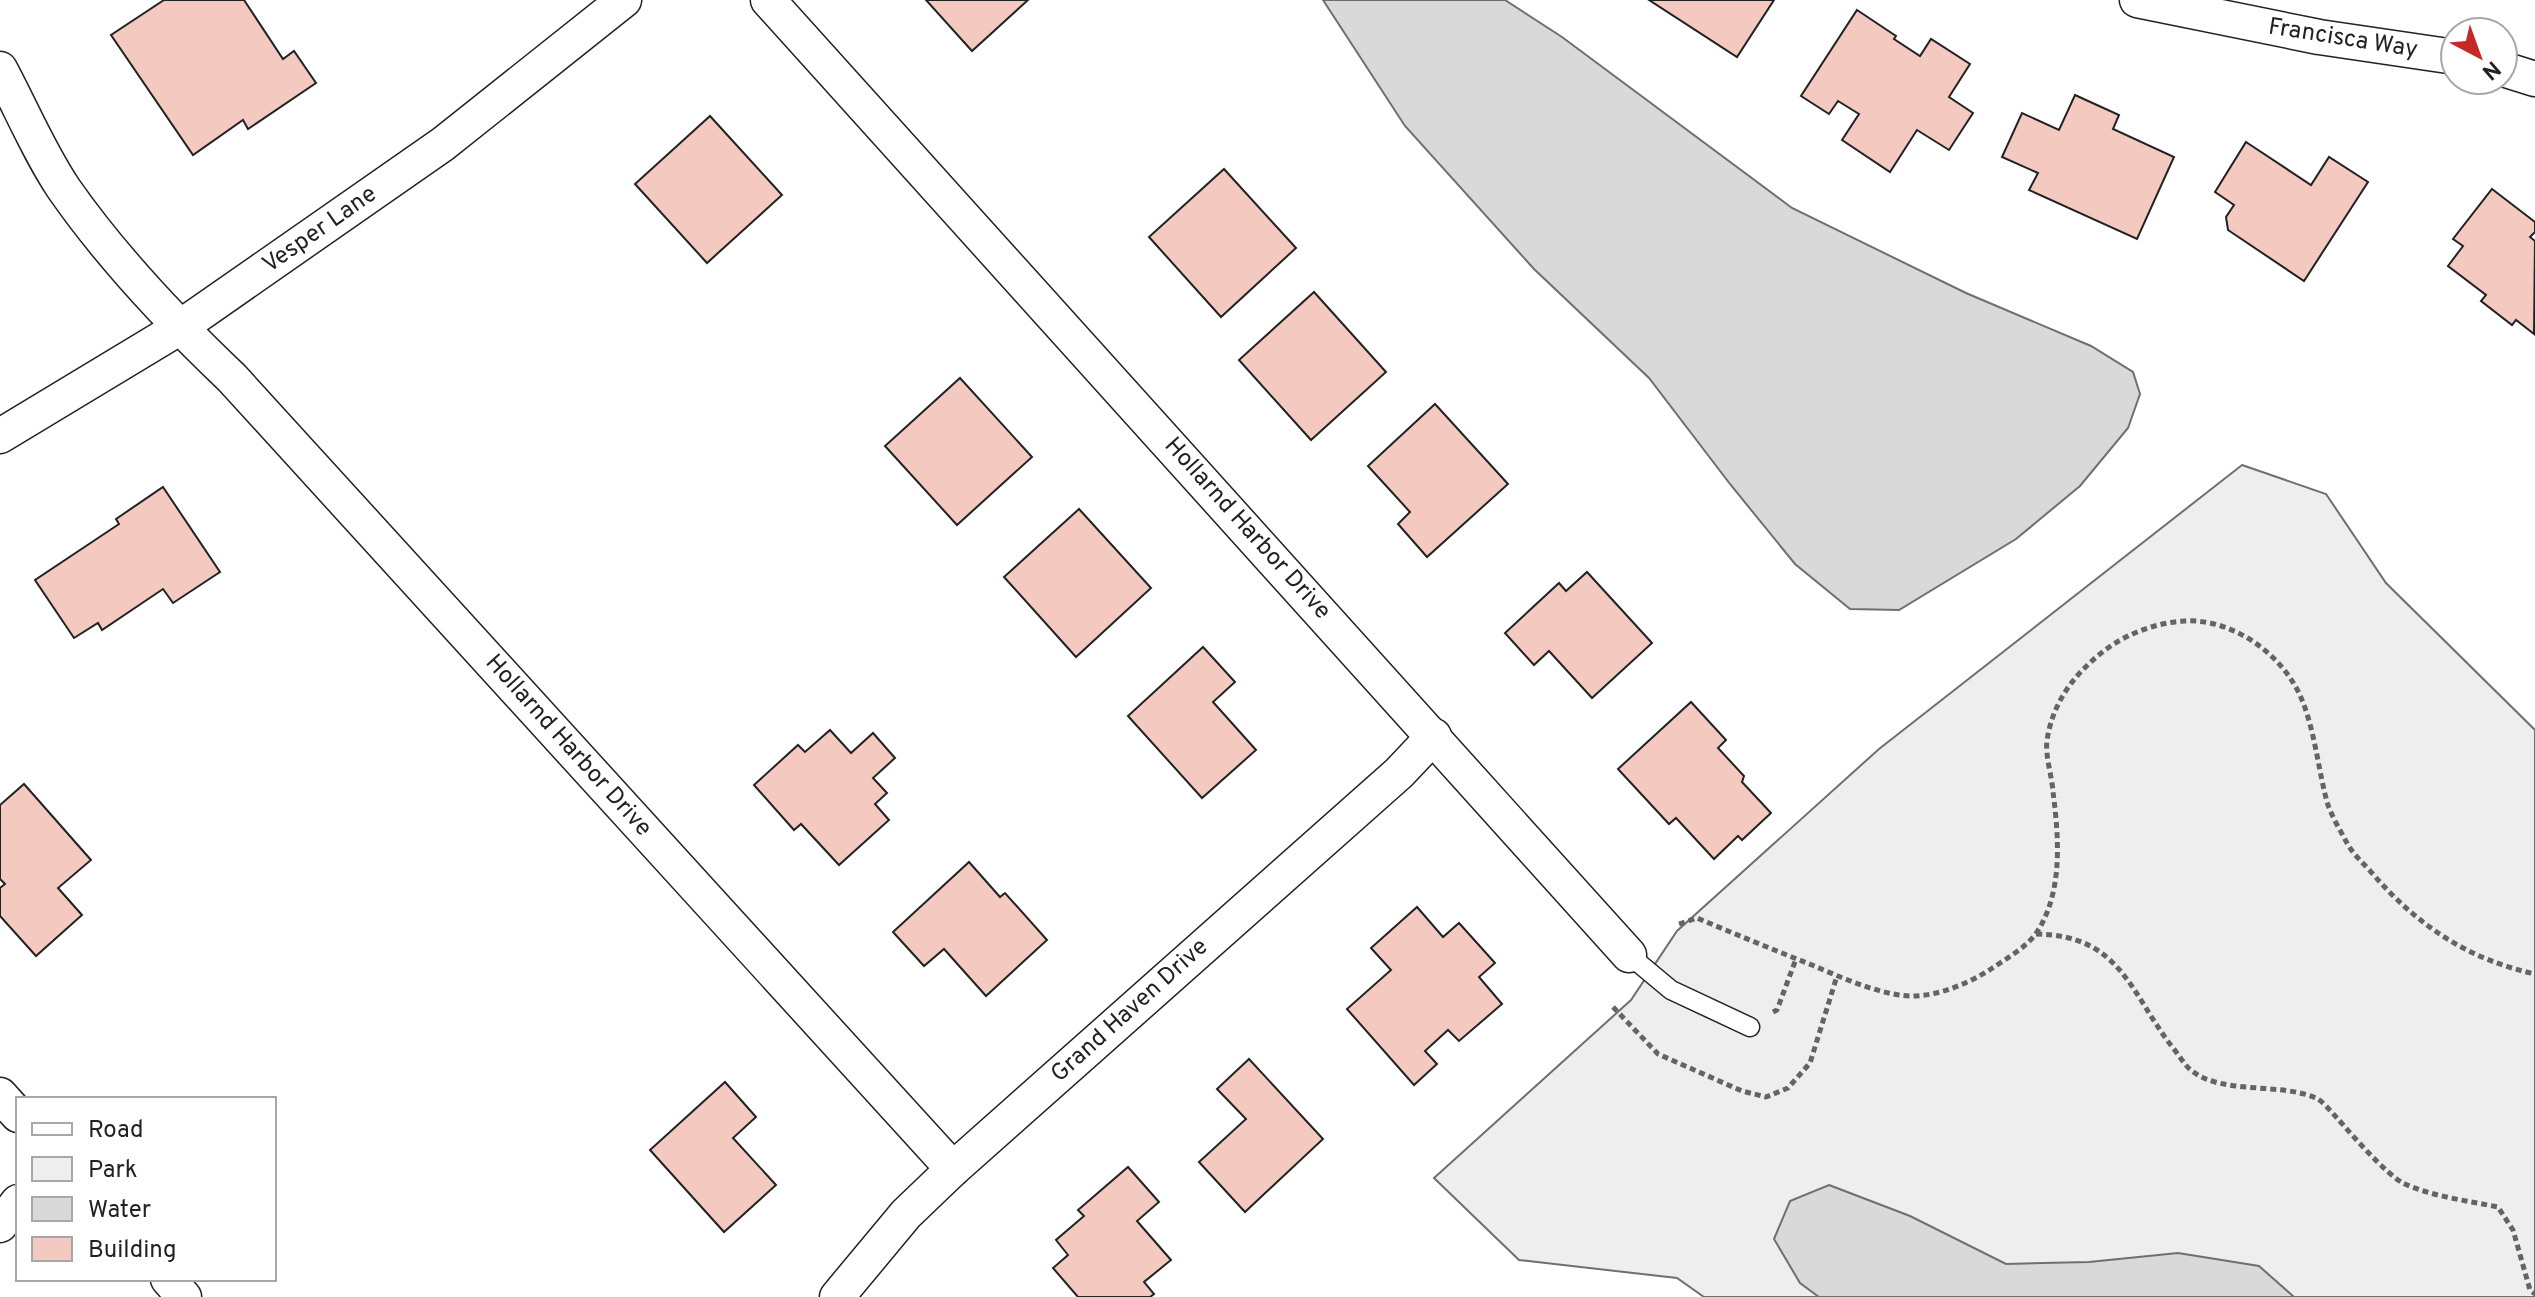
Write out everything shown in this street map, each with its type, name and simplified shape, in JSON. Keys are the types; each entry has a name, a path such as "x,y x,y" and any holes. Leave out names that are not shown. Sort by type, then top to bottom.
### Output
{"street":[{"name":"Vesper Lane","path":"0,436 179,328 443,144 624,0"},
{"name":"Hollarnd Harbor Drive","path":"768,0 1629,955"},
{"name":"Francisca Way","path":"2137,0 2319,37 2439,55"},
{"name":"Hollarnd Harbor Drive","path":"0,69 62,186 100,237 179,328 232,378 953,1169"},
{"name":"Grand Haven Drive","path":"837,1297 906,1214 953,1169 1399,773 1434,736"},
{"path":"0,1095 16,1113"},
{"path":"0,1225 16,1205"},
{"path":"170,1281 184,1297"}],"lane":[{"name":"Hollarnd Harbor Drive","path":"1629,955 1671,990 1750,1027"}],"path":[{"path":"1679,924 1697,918 1855,983 1901,996 1932,994 1973,980 2010,956 2036,934 2051,903 2057,867 2054,794 2047,743 2057,703 2078,671 2107,648 2145,628 2186,620 2226,627 2255,642 2278,664 2301,697 2328,805 2349,847 2387,891 2442,938 2500,966 2535,974"},
{"path":"2036,934 2055,934 2096,949 2127,977 2164,1036 2191,1071 2215,1083 2282,1088 2319,1099 2401,1182 2498,1207 2513,1230 2530,1290 2535,1294"},
{"path":"1750,1027 1777,1010 1796,959"}],"green space":[{"path":"2242,465 2326,494 2386,583 2535,730 2535,1297 1704,1297 1677,1278 1519,1260 1434,1178 1631,1000 1677,931 1879,749"}],"water":[{"path":"1323,0 1505,0 1562,37 1792,208 1966,293 2091,346 2133,372 2140,394 2128,428 2080,486 2016,539 1899,610 1850,609 1795,564 1649,378 1534,269 1405,126"},
{"path":"1829,1185 1910,1216 2006,1264 2089,1262 2178,1253 2259,1266 2294,1297 1819,1297 1800,1283 1774,1239 1790,1201"}],"building":[{"path":"164,0 244,0 283,59 294,51 316,83 248,129 243,120 193,155 111,35"},
{"path":"926,0 1028,0 972,51"},
{"path":"1649,0 1774,0 1737,57"},
{"path":"1857,10 1920,56 1931,39 1970,64 1949,97 1973,113 1949,150 1917,130 1890,172 1842,140 1859,114 1838,101 1829,114 1801,96"},
{"path":"2075,95 2119,115 2113,129 2174,157 2137,239 2029,190 2038,173 2002,157 2022,113 2059,130"},
{"path":"710,116 782,195 707,263 635,184"},
{"path":"2246,142 2311,185 2329,157 2368,182 2304,281 2228,230 2226,217 2234,205 2215,192"},
{"path":"1224,169 1296,248 1221,317 1149,237"},
{"path":"2492,189 2535,222 2535,232 2530,237 2535,241 2534,334 2516,320 2512,325 2481,301 2486,295 2448,266 2463,246 2453,239"},
{"path":"1314,292 1386,372 1311,440 1239,360"},
{"path":"960,378 1032,457 957,525 885,446"},
{"path":"1435,404 1508,484 1427,557 1398,524 1410,512 1368,466"},
{"path":"163,487 220,572 173,603 163,589 102,630 98,623 74,638 35,580 119,524 116,519"},
{"path":"1079,509 1151,588 1076,657 1004,577"},
{"path":"1587,572 1652,643 1592,698 1549,651 1534,665 1505,633 1559,583 1566,591"},
{"path":"1203,647 1235,682 1213,702 1256,750 1202,798 1128,716"},
{"path":"1691,702 1726,740 1718,748 1744,776 1742,782 1771,813 1742,840 1738,836 1714,859 1676,818 1669,824 1618,769"},
{"path":"830,730 851,753 873,733 895,758 873,778 887,793 875,804 889,820 839,865 801,824 794,830 754,785 798,745 805,752"},
{"path":"24,784 91,860 58,888 82,915 36,956 0,916 0,888 5,884 0,879 0,805"},
{"path":"969,862 1000,897 1005,893 1047,940 986,996 944,949 924,966 893,932"},
{"path":"1417,907 1443,937 1459,923 1495,963 1479,977 1502,1004 1459,1041 1448,1030 1425,1051 1437,1064 1414,1085 1347,1009 1391,970 1371,948"},
{"path":"1249,1059 1323,1139 1245,1212 1199,1162 1246,1119 1217,1089"},
{"path":"725,1082 756,1117 733,1138 776,1185 724,1232 650,1150"},
{"path":"1128,1167 1159,1202 1137,1221 1171,1260 1144,1282 1154,1294 1150,1297 1078,1297 1053,1268 1068,1255 1056,1240 1084,1216 1078,1210"}]}
